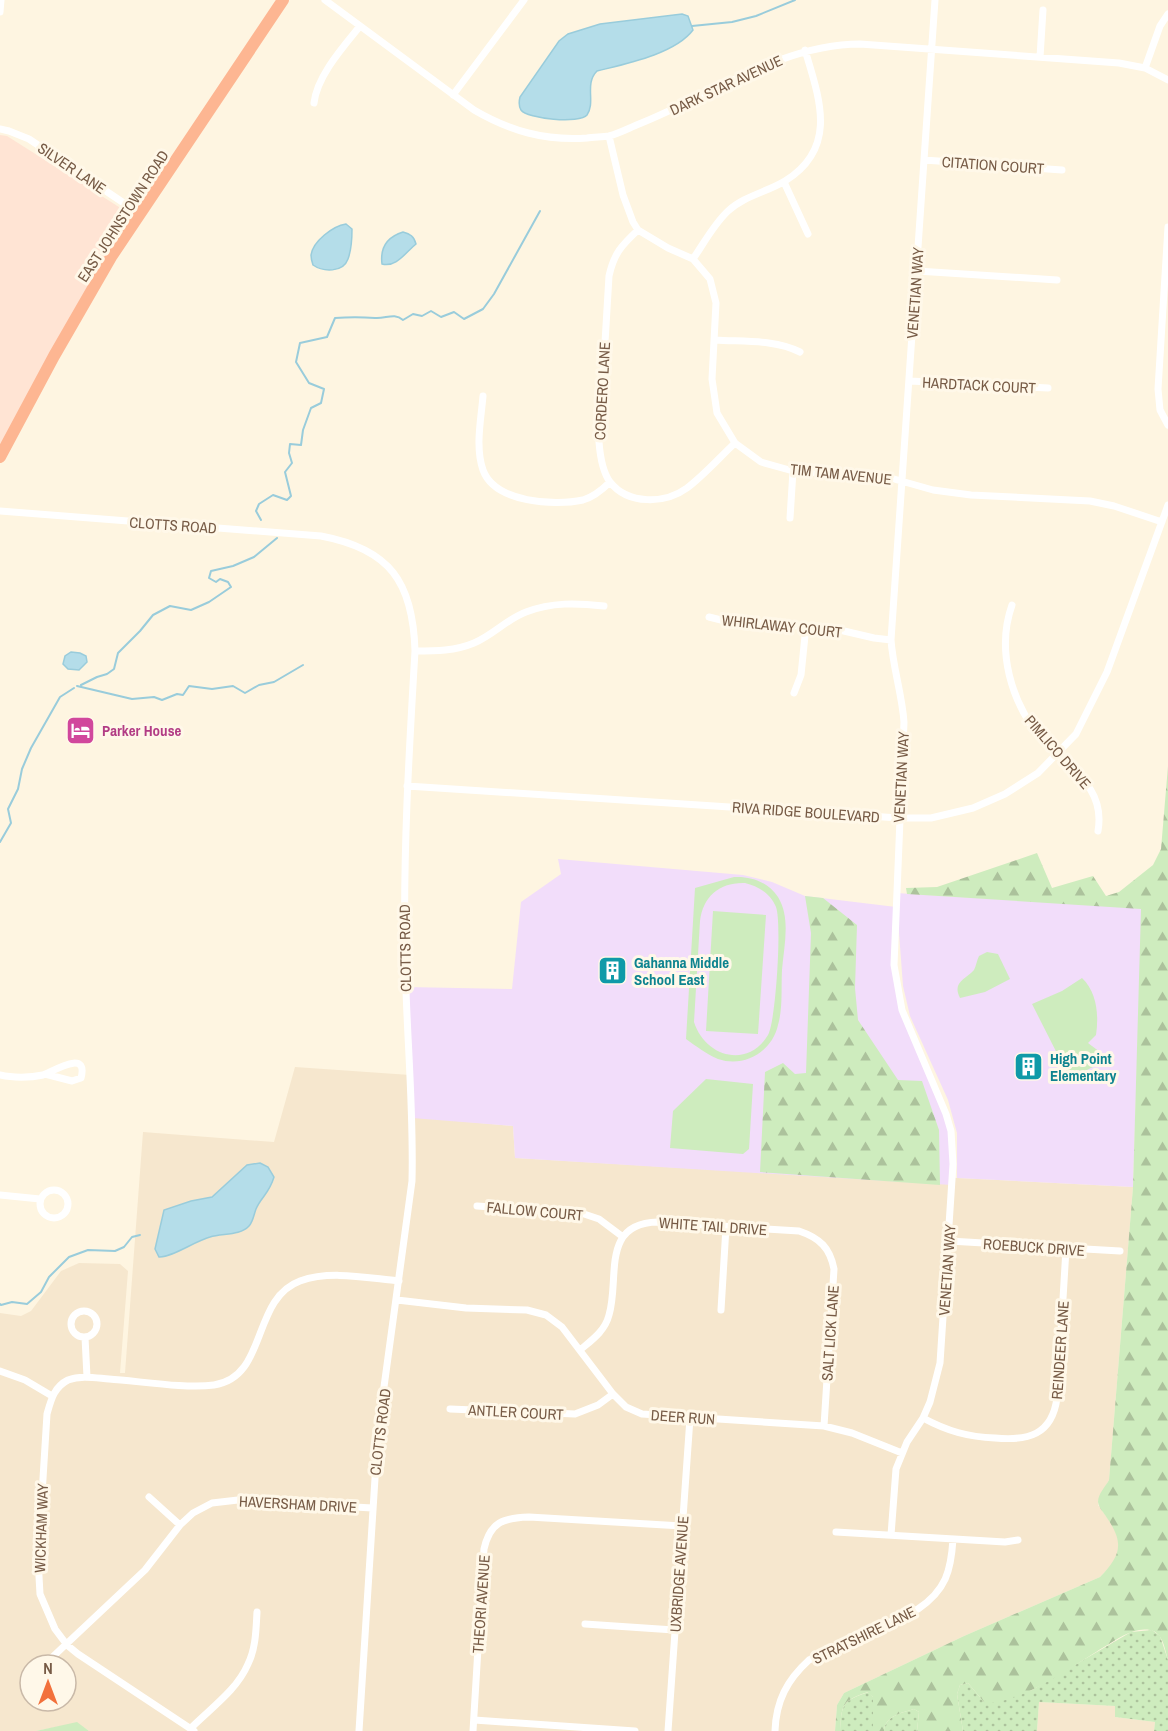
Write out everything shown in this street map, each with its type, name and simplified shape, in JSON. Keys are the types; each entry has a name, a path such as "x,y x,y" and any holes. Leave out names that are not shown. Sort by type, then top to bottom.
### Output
{"highway":[{"name":"EAST JOHNSTOWN ROAD","path":"0,457 111,257 283,0"}],"street":[{"path":"0,12 1,0"},
{"name":"DARK STAR AVENUE","path":"325,0 453,95 494,122 520,133 558,139 609,136 782,59 805,51 843,44 1119,63 1144,68 1168,80"},
{"path":"453,95 524,0"},
{"name":"VENETIAN WAY","path":"891,1535 896,1469 902,1453 923,1418 936,1383 940,1363 953,1164 951,1131 946,1114 902,1010 894,965 904,722 891,640 935,0"},
{"path":"1040,57 1043,10"},
{"path":"1144,68 1160,26 1168,14"},
{"path":"314,103 315,91 320,81 360,26"},
{"path":"693,259 729,210 743,200 784,182 806,165 817,145 822,125 819,98 805,51"},
{"name":"SILVER LANE","path":"0,129 29,139 141,214"},
{"path":"609,136 623,195 638,230"},
{"name":"CITATION COURT","path":"924,160 1062,170"},
{"path":"784,182 808,234"},
{"path":"1168,227 1166,306 1158,389 1160,410 1168,425"},
{"name":"TIM TAM AVENUE","path":"638,230 668,248 693,259 710,279 716,303 712,379 717,413 735,443 761,462 793,471 887,477 933,490 962,494 1090,501 1114,506 1162,522"},
{"name":"CORDERO LANE","path":"610,482 602,463 599,442 609,276 612,260 638,230"},
{"path":"917,271 1057,280"},
{"path":"715,340 772,343 788,346 800,352"},
{"name":"HARDTACK COURT","path":"910,381 1048,388"},
{"path":"483,396 479,441 484,472 489,481 498,488 510,496 524,499 567,502 586,499 610,482 625,494 642,500 665,499 686,489 735,443"},
{"path":"790,518 793,471"},
{"name":"RIVA RIDGE BOULEVARD","path":"407,786 899,818 931,818 973,808 1005,794 1038,773 1076,734 1107,672 1168,505"},
{"name":"CLOTTS ROAD","path":"0,511 321,536 343,540 364,548 390,568 402,585 410,603 415,651 404,827 405,956 413,1145 412,1181 378,1431 358,1731"},
{"path":"415,651 456,649 476,642 516,616 545,605 563,603 604,606"},
{"name":"PIMLICO DRIVE","path":"1012,605 1005,632 1008,670 1016,696 1027,719 1092,790 1098,803 1100,821 1098,831"},
{"name":"WHIRLAWAY COURT","path":"709,617 725,621 831,628 891,640"},
{"path":"794,693 801,675 806,626"},
{"path":"0,1075 20,1077 45,1074 60,1066 73,1063 82,1069 81,1078 72,1081 45,1074"},
{"path":"56,1190 67,1198 67,1207 62,1215 50,1217 40,1208 40,1199 46,1191 56,1190"},
{"path":"0,1195 40,1199"},
{"name":"FALLOW COURT","path":"477,1206 581,1213 598,1219 623,1237"},
{"name":"WHITE TAIL DRIVE","path":"623,1237 637,1226 651,1222 800,1231 822,1243"},
{"path":"721,1310 726,1227"},
{"path":"580,1350 599,1334 609,1315 616,1250 623,1237"},
{"name":"ROEBUCK DRIVE","path":"949,1241 1120,1251"},
{"name":"SALT LICK LANE","path":"822,1243 829,1251 834,1269 824,1426"},
{"name":"REINDEER LANE","path":"923,1418 955,1433 978,1437 1015,1440 1031,1437 1045,1428 1053,1417 1057,1398 1066,1249"},
{"path":"0,1371 25,1380 52,1396 68,1381 87,1377 197,1386 216,1385 233,1378 246,1366 270,1306 282,1292 298,1282 318,1276 342,1275 399,1281"},
{"name":"DEER RUN","path":"397,1300 466,1308 527,1310 546,1315 562,1327 613,1394 626,1407 642,1414 824,1426 852,1433 902,1453"},
{"path":"85,1337 87,1377"},
{"name":"ANTLER COURT","path":"450,1409 575,1414 592,1408 613,1394"},
{"name":"WICKHAM WAY","path":"52,1396 47,1413 38,1560 40,1594 55,1629 67,1644 90,1663 193,1729"},
{"name":"UXBRIDGE AVENUE","path":"668,1731 690,1418"},
{"path":"149,1497 180,1525"},
{"name":"HAVERSHAM DRIVE","path":"57,1653 145,1570 180,1525 193,1513 212,1503 238,1500 372,1508"},
{"name":"THEORI AVENUE","path":"473,1731 484,1549 488,1534 498,1523 513,1517 529,1517 682,1526"},
{"path":"836,1532 1005,1542 1018,1540"},
{"name":"STRATSHIRE LANE","path":"775,1731 780,1698 792,1678 809,1660 918,1608 930,1600 941,1588 948,1574 953,1539"},
{"path":"193,1729 230,1690 249,1663 255,1642 257,1612"},
{"path":"585,1624 674,1630"},
{"path":"474,1720 635,1731"}],"shaded area":[{"path":"0,135 7,136 130,214 0,449"},
{"path":"558,859 743,875 772,882 805,896 896,907 897,989 951,1131 952,1185 515,1158 513,1126 412,1118 406,987 512,989 521,902 561,874"},
{"path":"896,893 1142,908 1133,1187 957,1178 957,1133 948,1100 910,1016 903,986"},
{"path":"295,1067 410,1075 412,1117 513,1126 515,1158 752,1172 957,1178 1133,1187 1109,1480 1099,1498 1098,1505 1116,1530 1119,1545 1116,1560 1100,1577 964,1636 844,1693 837,1705 835,1731 89,1731 77,1723 36,1731 0,1731 0,1313 21,1316 31,1311 61,1271 79,1263 120,1264 128,1271 120,1373 125,1373 143,1132 274,1142"},
{"path":"1039,1702 1116,1706 1115,1717 1155,1722 1154,1731 1037,1731"}],"green space":[{"path":"1168,766 1168,1660 1158,1634 1150,1630 1138,1630 1120,1637 1046,1683 1013,1698 998,1702 984,1702 968,1683 960,1685 957,1694 963,1731 917,1731 919,1712 914,1709 891,1719 887,1722 884,1731 873,1731 873,1697 868,1692 845,1704 840,1731 835,1731 837,1705 844,1693 964,1636 1100,1577 1116,1556 1118,1543 1116,1535 1100,1508 1098,1499 1109,1480 1133,1187 1141,909 907,894 906,888 937,887 1037,853 1052,888 1093,876 1106,896 1119,892 1153,865 1161,849"},
{"path":"734,877 747,878 769,887 782,905 786,932 780,1018 770,1043 756,1056 747,1059 728,1061 718,1059 686,1039 695,888","holes":["736,883 750,884 767,894 776,907 778,916 776,992 771,1026 760,1046 739,1055 728,1054 707,1044 694,1022 700,921 705,904 714,892"]},
{"path":"805,896 823,898 857,925 855,988 858,1020 898,1080 922,1081 939,1130 940,1185 760,1172 765,1072 783,1063 795,1074 806,1073 811,933"},
{"path":"713,911 766,915 758,1034 706,1031"},
{"path":"987,952 998,954 1010,979 985,992 960,998 959,985 974,970 979,956"},
{"path":"1082,978 1091,990 1097,1012 1096,1035 1088,1043 1100,1052 1094,1060 1097,1065 1081,1073 1079,1070 1068,1075 1032,1004 1062,991"},
{"path":"706,1079 753,1084 749,1149 743,1154 670,1148 673,1111"},
{"path":"1152,1630 1160,1636 1168,1660 1168,1731 1154,1731 1155,1722 1115,1717 1115,1706 1039,1702 1037,1731 963,1731 957,1694 960,1685 968,1683 984,1702 1032,1690 1131,1632"},
{"path":"869,1692 873,1697 873,1731 840,1731 845,1704"},
{"path":"914,1709 919,1712 917,1731 884,1731 887,1722 891,1719"},
{"path":"77,1722 89,1731 36,1731"}],"water":[{"path":"682,14 688,16 693,30 674,46 649,57 597,71 590,87 591,104 587,115 582,118 565,120 543,118 521,110 520,97 559,41 568,34 600,24"},
{"path":"346,224 352,229 352,240 345,264 332,270 313,265 311,255 315,245 330,231"},
{"path":"403,232 411,236 416,244 396,262 382,264 382,253 386,244"},
{"path":"71,652 86,656 87,662 79,670 68,669 63,664 65,656"},
{"path":"260,1163 268,1167 274,1177 249,1226 236,1233 210,1237 170,1255 159,1257 155,1249 164,1210 212,1197 247,1165"}],"waterway":[{"path":"692,26 732,22 756,16 795,0"},
{"path":"261,520 256,511 259,504 273,495 287,500 291,496 285,472 292,463 289,453 290,444 301,445 303,430 311,408 321,403 324,389 309,383 296,362 300,343 327,337 335,318 393,316 403,320 413,314 422,316 431,311 441,317 454,312 464,319 483,309 494,294 540,211"},
{"path":"81,685 114,669 118,653 153,615 170,606 191,610 209,602 231,587 228,582 220,579 216,582 209,578 211,571 233,566 254,557 277,538"},
{"path":"77,686 132,699 154,697 162,700 177,694 183,695 189,686 212,689 233,686 245,693 259,685 274,682 303,665"},
{"path":"0,842 11,823 8,809 18,789 22,769 31,748 60,697 74,688"},
{"path":"0,1304 12,1302 27,1304 41,1292 49,1277 69,1257 88,1250 115,1251 124,1247 132,1237 140,1235"}],"place":[{"name":"Parker House","path":"81,730"},
{"name":"Gahanna Middle School East","path":"613,971"},
{"name":"High Point Elementary","path":"1029,1067"}]}
